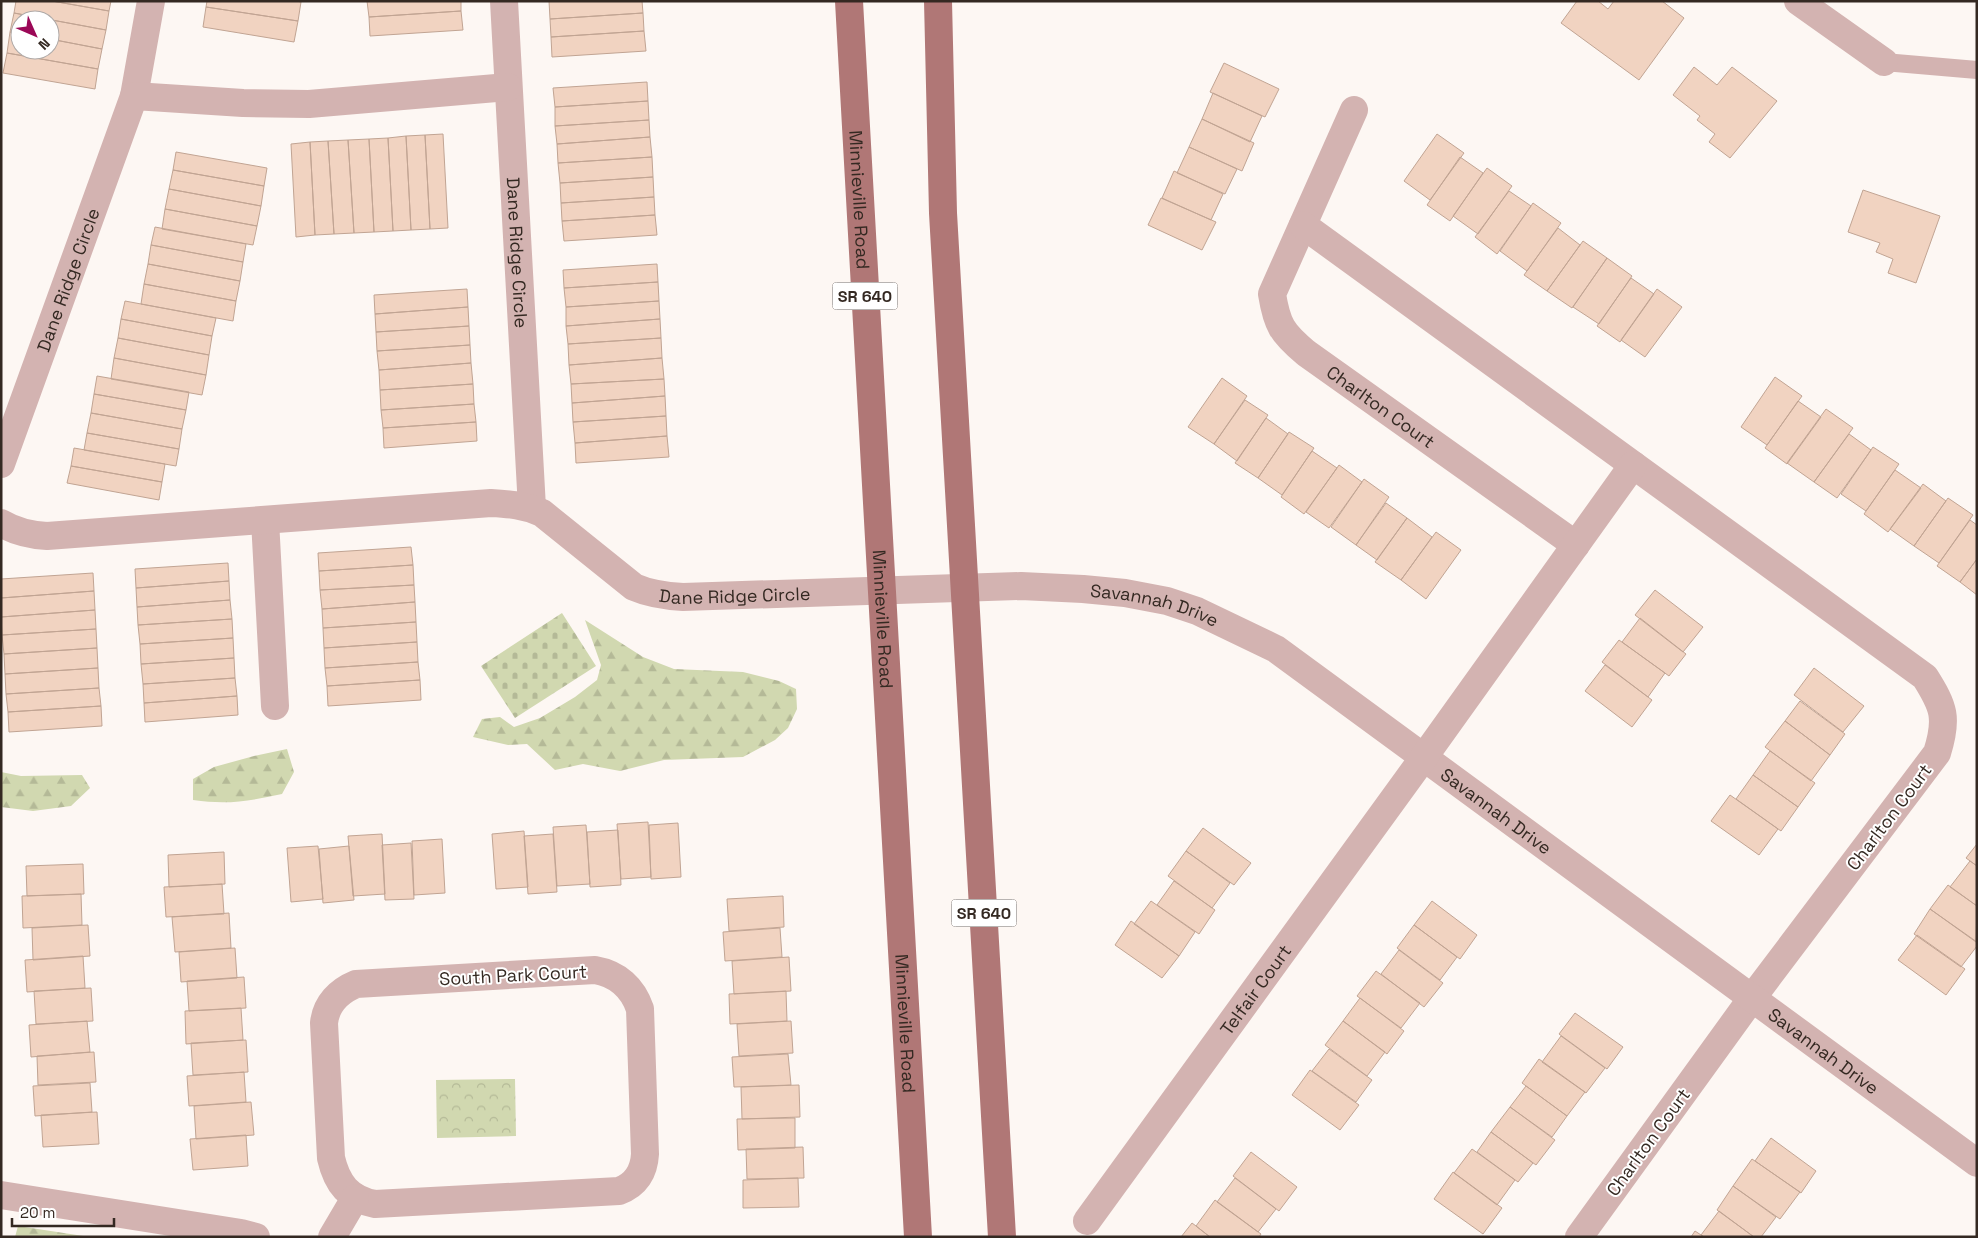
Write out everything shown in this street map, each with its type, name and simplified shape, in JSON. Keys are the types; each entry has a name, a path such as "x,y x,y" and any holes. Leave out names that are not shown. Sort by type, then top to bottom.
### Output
{"main road":[{"name":"Minnieville Road","path":"849,1 918,1237"},
{"name":"SR 640","path":"938,1 943,212 1002,1237"}],"street":[{"name":"Dane Ridge Circle","path":"1,464 134,96 152,1"},
{"name":"Dane Ridge Circle","path":"504,1 532,508"},
{"path":"1798,1 1884,62"},
{"path":"134,96 243,103 309,104 508,87"},
{"name":"Charlton Court","path":"1354,110 1272,294 1276,318 1288,338 1314,359 1576,546"},
{"name":"Charlton Court","path":"1302,226 1925,677 1940,700 1944,718 1942,736 1937,753 1752,998 1579,1237"},
{"path":"1424,758 1633,465"},
{"name":"Dane Ridge Circle","path":"1,523 10,529 47,536 491,503 515,504 532,508 550,519 622,578 648,594 682,597 966,588"},
{"path":"265,520 275,706"},
{"name":"Savannah Drive","path":"966,588 1021,586 1125,593 1167,601 1197,611 1276,649 1977,1163"},
{"name":"Telfair Court","path":"1087,1221 1424,758"},
{"name":"South Park Court","path":"596,970 606,972 615,977 631,990 640,1009 645,1154 642,1172 634,1183 619,1192 375,1204 355,1198 343,1188 331,1158 324,1023 328,1007 347,988 356,984 596,970"},
{"path":"1,1195 241,1233 256,1237"},
{"path":"332,1237 355,1198"}],"lane":[{"path":"1884,62 1977,70"}],"green space":[{"path":"562,613 596,666 515,718 481,666"},
{"path":"585,620 643,657 674,669 743,672 779,681 796,689 797,709 788,728 775,740 743,757 664,760 620,771 583,764 555,770 527,744 508,745 473,737 482,719 500,717 514,727 540,718 575,697 597,680 601,665"},
{"path":"287,749 294,772 282,794 238,802 193,800 193,779 214,767"},
{"path":"1,772 21,776 82,775 90,788 71,806 33,811 1,807"},
{"path":"515,1079 516,1136 437,1138 436,1080"},
{"path":"18,1226 90,1237 15,1237"}],"building":[{"path":"16,1 52,1 109,11 106,30 60,22 60,10 14,10"},
{"path":"52,1 111,1 109,11"},
{"path":"207,1 301,2 298,21 206,7"},
{"path":"367,1 461,1 461,11 369,17"},
{"path":"549,1 642,1 643,13 550,19"},
{"path":"1577,1 1598,1 1608,9 1614,1 1662,1 1684,18 1639,80 1561,23"},
{"path":"206,7 298,21 294,42 203,27"},
{"path":"461,11 463,30 370,36 369,17"},
{"path":"643,13 644,31 551,37 550,19"},
{"path":"60,22 106,30 102,49 60,41"},
{"path":"644,31 646,51 552,57 551,37"},
{"path":"10,32 10,54 7,53"},
{"path":"60,41 102,49 98,69 47,60 60,60"},
{"path":"7,53 10,54 10,60 47,60 98,69 95,89 3,73"},
{"path":"1224,63 1279,89 1265,117 1210,92"},
{"path":"1694,67 1717,85 1732,67 1777,101 1730,158 1709,142 1715,134 1697,120 1700,116 1673,95"},
{"path":"647,82 648,101 555,107 553,88"},
{"path":"1213,93 1262,116 1250,142 1202,119"},
{"path":"648,101 649,120 555,126 555,107"},
{"path":"1202,119 1254,143 1242,171 1189,147"},
{"path":"649,120 650,137 557,144 555,126"},
{"path":"443,134 448,228 430,229 425,135"},
{"path":"1437,134 1464,153 1430,200 1404,181"},
{"path":"425,135 430,229 411,230 406,136"},
{"path":"406,136 411,230 393,231 388,138"},
{"path":"650,137 652,157 558,163 557,144"},
{"path":"388,138 393,231 374,232 369,139"},
{"path":"369,139 374,232 354,233 348,140"},
{"path":"348,140 354,233 334,234 328,141"},
{"path":"328,141 334,234 315,235 310,142"},
{"path":"310,142 315,235 296,237 291,144"},
{"path":"1189,147 1237,169 1225,194 1177,173"},
{"path":"176,152 267,168 264,186 173,170"},
{"path":"652,157 653,177 560,183 558,163"},
{"path":"1460,157 1483,173 1450,221 1427,205"},
{"path":"1487,168 1512,186 1478,234 1453,216"},
{"path":"173,170 264,186 261,206 169,189"},
{"path":"1174,171 1223,194 1211,220 1162,198"},
{"path":"653,177 654,197 561,203 560,183"},
{"path":"169,189 261,206 257,226 165,209"},
{"path":"1863,190 1940,216 1916,283 1888,273 1893,259 1876,252 1880,243 1848,232"},
{"path":"1509,191 1531,206 1497,254 1475,237"},
{"path":"654,197 655,215 562,221 561,203"},
{"path":"1161,198 1216,222 1202,250 1148,225"},
{"path":"1533,203 1561,223 1527,271 1500,251"},
{"path":"165,209 257,226 253,245 162,229"},
{"path":"655,215 657,235 564,241 562,221"},
{"path":"155,227 246,244 243,262 151,245"},
{"path":"1558,228 1580,245 1547,291 1524,275"},
{"path":"1583,241 1607,258 1572,308 1547,291"},
{"path":"151,245 243,262 240,281 148,264"},
{"path":"1607,258 1632,276 1599,324 1573,307"},
{"path":"148,264 240,281 236,301 144,284"},
{"path":"657,264 658,282 564,288 563,270"},
{"path":"1631,278 1654,294 1620,342 1597,326"},
{"path":"658,282 659,301 566,307 564,288"},
{"path":"144,284 236,301 233,321 141,304"},
{"path":"467,289 468,307 375,314 374,295"},
{"path":"1657,289 1682,307 1645,357 1621,340"},
{"path":"125,301 216,318 212,336 121,319"},
{"path":"659,301 660,319 566,326 566,307"},
{"path":"468,307 469,326 376,332 375,314"},
{"path":"121,319 212,336 209,355 118,338"},
{"path":"660,319 661,338 568,344 566,326"},
{"path":"469,326 470,345 377,351 376,332"},
{"path":"118,338 209,355 206,375 114,358"},
{"path":"661,338 662,358 569,365 568,344"},
{"path":"470,345 471,363 379,370 377,351"},
{"path":"114,358 206,375 202,395 111,379"},
{"path":"662,358 664,379 571,384 569,365"},
{"path":"471,363 473,384 380,390 379,370"},
{"path":"97,376 189,392 186,410 94,394"},
{"path":"1775,377 1802,396 1767,445 1741,427"},
{"path":"1222,378 1247,396 1214,444 1188,427"},
{"path":"664,379 665,396 572,403 571,384"},
{"path":"473,384 474,404 381,410 380,390"},
{"path":"94,394 186,410 182,429 91,413"},
{"path":"665,396 666,416 573,422 572,403"},
{"path":"1245,400 1268,415 1237,461 1214,444"},
{"path":"1798,401 1821,417 1787,464 1765,448"},
{"path":"474,404 476,422 383,428 381,410"},
{"path":"1826,409 1853,428 1814,482 1787,463"},
{"path":"91,413 182,429 179,449 87,433"},
{"path":"666,416 667,436 575,443 573,422"},
{"path":"1266,418 1288,434 1258,478 1235,463"},
{"path":"476,422 477,441 384,448 383,428"},
{"path":"1289,432 1314,448 1282,495 1258,478"},
{"path":"87,433 179,449 176,466 84,450"},
{"path":"1849,434 1871,450 1837,498 1814,482"},
{"path":"667,436 669,457 576,463 575,443"},
{"path":"1873,447 1899,464 1866,511 1841,494"},
{"path":"74,448 165,464 162,482 71,466"},
{"path":"1312,451 1337,468 1304,514 1281,497"},
{"path":"1339,465 1362,482 1329,528 1306,512"},
{"path":"71,466 162,482 159,500 67,483"},
{"path":"1895,470 1921,488 1888,532 1864,514"},
{"path":"1364,479 1389,497 1356,545 1331,527"},
{"path":"1923,484 1946,501 1914,546 1890,529"},
{"path":"1948,498 1973,515 1939,563 1914,546"},
{"path":"1386,503 1407,518 1377,560 1356,545"},
{"path":"1407,518 1432,537 1401,580 1375,562"},
{"path":"1970,520 1977,525 1977,559 1960,582 1937,566"},
{"path":"1436,532 1461,550 1426,599 1401,580"},
{"path":"411,547 413,565 319,571 318,553"},
{"path":"1977,559 1977,595 1960,582"},
{"path":"228,563 229,581 136,588 135,569"},
{"path":"413,565 414,585 320,590 319,571"},
{"path":"93,573 94,591 1,598 1,579"},
{"path":"229,581 230,600 137,607 136,588"},
{"path":"414,585 415,602 322,609 320,590"},
{"path":"1655,590 1703,627 1683,652 1635,615"},
{"path":"94,591 95,610 1,617 1,598"},
{"path":"230,600 232,619 138,625 137,607"},
{"path":"415,602 416,622 323,628 322,609"},
{"path":"95,610 96,629 2,635 1,617"},
{"path":"1640,618 1686,654 1669,676 1622,642"},
{"path":"232,619 233,638 140,644 138,625"},
{"path":"416,622 417,642 324,648 323,628"},
{"path":"96,629 97,648 4,654 2,635"},
{"path":"233,638 234,658 141,664 140,644"},
{"path":"1619,640 1665,673 1648,697 1602,662"},
{"path":"417,642 418,662 325,668 324,648"},
{"path":"97,648 98,668 5,674 4,654"},
{"path":"234,658 235,678 143,684 141,664"},
{"path":"418,662 420,680 327,686 325,668"},
{"path":"1605,665 1652,700 1632,727 1585,691"},
{"path":"98,668 99,688 6,694 5,674"},
{"path":"1814,668 1864,706 1843,732 1794,695"},
{"path":"235,678 237,696 144,703 143,684"},
{"path":"420,680 421,700 328,706 327,686"},
{"path":"99,688 101,706 8,712 6,694"},
{"path":"237,696 238,715 145,722 144,703"},
{"path":"1800,701 1845,734 1830,755 1785,721"},
{"path":"101,706 102,726 9,732 8,712"},
{"path":"1785,721 1830,755 1811,781 1765,747"},
{"path":"1770,751 1815,783 1798,807 1753,775"},
{"path":"1753,775 1798,807 1781,831 1736,799"},
{"path":"1730,795 1778,829 1759,855 1711,821"},
{"path":"648,822 651,877 621,879 617,824"},
{"path":"678,823 681,877 651,879 649,825"},
{"path":"586,825 590,884 557,886 553,827"},
{"path":"1203,828 1251,863 1234,885 1186,851"},
{"path":"618,830 621,885 590,887 587,832"},
{"path":"524,831 528,887 496,889 492,834"},
{"path":"382,834 385,894 353,896 348,836"},
{"path":"553,834 557,892 528,894 524,836"},
{"path":"442,839 445,893 414,895 412,841"},
{"path":"411,843 414,899 385,900 382,845"},
{"path":"1977,844 1977,866 1966,858"},
{"path":"318,846 323,899 291,902 287,848"},
{"path":"349,846 354,900 323,903 319,849"},
{"path":"1186,851 1230,883 1212,908 1168,876"},
{"path":"224,852 225,884 169,887 168,855"},
{"path":"1970,861 1977,866 1977,906 1950,887"},
{"path":"83,864 84,894 27,896 26,866"},
{"path":"1174,881 1215,910 1199,934 1157,905"},
{"path":"222,884 224,914 166,917 164,887"},
{"path":"1948,885 1977,906 1976,942 1930,909"},
{"path":"81,894 82,925 23,928 22,896"},
{"path":"783,896 784,927 729,931 727,899"},
{"path":"1151,901 1195,932 1179,956 1134,924"},
{"path":"1432,901 1477,935 1460,959 1414,925"},
{"path":"1930,909 1977,942 1977,946 1961,967 1914,934"},
{"path":"229,913 231,948 175,952 172,917"},
{"path":"1131,921 1179,956 1162,978 1115,945"},
{"path":"88,925 90,956 33,960 32,928"},
{"path":"1414,925 1457,957 1440,980 1397,948"},
{"path":"780,928 782,957 725,961 723,932"},
{"path":"1917,935 1965,969 1946,995 1898,960"},
{"path":"235,948 237,978 181,982 179,952"},
{"path":"1399,950 1443,983 1424,1007 1381,974"},
{"path":"83,956 85,988 27,992 25,960"},
{"path":"789,957 791,991 734,994 732,961"},
{"path":"1376,971 1420,1003 1401,1028 1357,996"},
{"path":"244,977 246,1008 189,1011 187,981"},
{"path":"91,988 93,1021 36,1024 34,991"},
{"path":"786,991 787,1021 730,1024 729,994"},
{"path":"1360,998 1404,1031 1387,1054 1343,1021"},
{"path":"241,1008 243,1040 186,1044 185,1011"},
{"path":"1575,1013 1623,1047 1607,1069 1559,1034"},
{"path":"87,1021 90,1052 31,1057 29,1025"},
{"path":"791,1021 793,1053 739,1056 737,1024"},
{"path":"1343,1021 1385,1052 1367,1076 1325,1045"},
{"path":"1561,1036 1605,1068 1586,1093 1542,1062"},
{"path":"246,1040 248,1072 193,1075 191,1043"},
{"path":"1329,1049 1372,1080 1356,1102 1312,1071"},
{"path":"94,1052 96,1082 38,1085 37,1056"},
{"path":"788,1054 791,1085 734,1087 732,1057"},
{"path":"1539,1059 1585,1092 1567,1116 1522,1083"},
{"path":"1310,1070 1359,1105 1340,1130 1292,1095"},
{"path":"244,1072 246,1102 189,1106 187,1076"},
{"path":"90,1083 92,1112 35,1116 33,1086"},
{"path":"799,1085 800,1117 742,1119 741,1087"},
{"path":"1526,1086 1567,1116 1552,1137 1510,1107"},
{"path":"251,1102 254,1135 196,1139 194,1106"},
{"path":"1510,1107 1555,1140 1536,1165 1491,1132"},
{"path":"97,1112 99,1144 43,1147 41,1115"},
{"path":"795,1118 795,1148 738,1150 737,1119"},
{"path":"1491,1132 1533,1163 1518,1182 1477,1152"},
{"path":"246,1135 248,1166 193,1170 190,1139"},
{"path":"1771,1138 1816,1171 1801,1193 1755,1161"},
{"path":"803,1147 804,1178 747,1179 746,1149"},
{"path":"1472,1149 1515,1180 1497,1205 1454,1173"},
{"path":"1251,1152 1297,1187 1279,1211 1233,1176"},
{"path":"1752,1159 1800,1192 1780,1219 1733,1186"},
{"path":"1453,1172 1502,1208 1483,1234 1434,1199"},
{"path":"798,1178 799,1207 743,1208 743,1180"},
{"path":"1235,1178 1276,1209 1258,1232 1217,1202"},
{"path":"1733,1186 1776,1217 1761,1237 1754,1237 1717,1210"},
{"path":"1215,1200 1261,1234 1259,1237 1210,1237 1196,1226"},
{"path":"1719,1211 1754,1237 1704,1237 1701,1235"},
{"path":"1192,1223 1196,1226 1210,1237 1181,1237"},
{"path":"1695,1231 1704,1237 1691,1237"}]}
